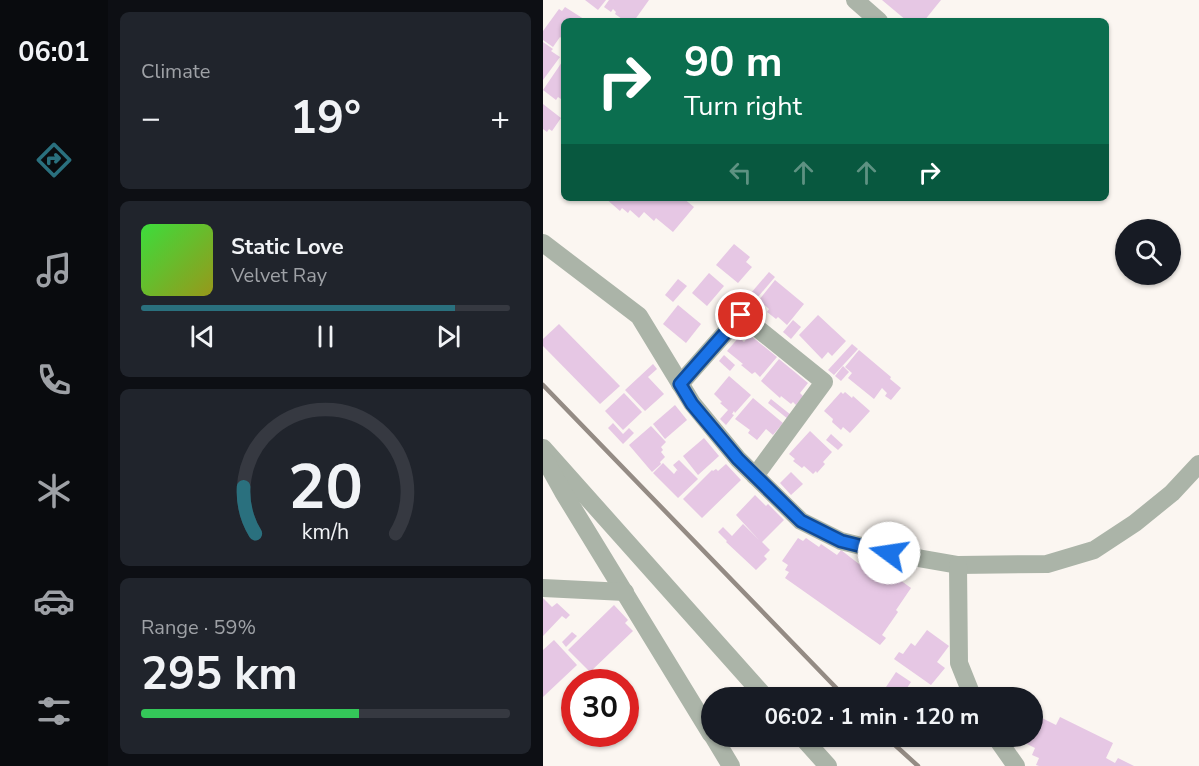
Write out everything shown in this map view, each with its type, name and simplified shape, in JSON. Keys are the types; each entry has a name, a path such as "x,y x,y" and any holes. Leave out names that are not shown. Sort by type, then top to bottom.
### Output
{"street":[{"path":"855,0 876,18"},
{"path":"543,243 639,316 698,411 738,459 801,521 841,541 889,553 958,565 1047,564 1094,550 1172,493 1199,464"},
{"path":"680,384 741,315 824,382 755,476"},
{"path":"543,448 757,687"},
{"path":"543,456 701,717"},
{"path":"958,565 959,663 969,687"},
{"path":"543,588 625,592"},
{"path":"719,747 731,766"},
{"path":"811,747 828,766"},
{"path":"1003,747 1016,766"}],"building":[{"path":"585,0 606,0 598,10"},
{"path":"609,0 649,0 636,18 621,18 613,9 611,12 604,7"},
{"path":"882,0 941,0 926,18 903,18"},
{"path":"565,7 582,18 561,18 561,38 553,47 543,40 543,31 559,9 562,11"},
{"path":"543,42 560,57 543,80"},
{"path":"561,63 561,99 558,97 556,100 543,90"},
{"path":"543,104 561,118 552,131 549,129 547,132 543,129"},
{"path":"608,201 687,201 694,207 673,232 656,218 654,221 644,212 639,218 630,210 628,213 622,208 620,211"},
{"path":"734,244 750,257 746,262 752,267 738,283 716,265"},
{"path":"769,272 775,277 757,298 751,293"},
{"path":"709,273 724,286 707,306 692,293"},
{"path":"678,279 687,286 673,302 665,295"},
{"path":"775,280 804,304 787,325 778,317 776,319 767,312 769,309 759,300"},
{"path":"678,305 701,324 686,343 663,324"},
{"path":"818,315 846,341 832,356 828,352 822,359 799,335"},
{"path":"793,320 801,327 791,339 783,332"},
{"path":"559,324 620,386 600,404 543,346 543,339"},
{"path":"750,335 777,357 760,377 755,372 752,374 727,351 739,337 744,342"},
{"path":"852,344 858,349 834,375 828,370"},
{"path":"859,350 901,388 891,400 885,396 887,393 882,388 874,399 848,378 852,373 845,367"},
{"path":"724,355 735,365 730,371 719,361"},
{"path":"779,359 808,383 800,393 803,396 796,405 781,396 780,398 761,381"},
{"path":"653,364 657,369 648,377 664,394 645,411 625,390"},
{"path":"843,366 849,372 841,381 835,376"},
{"path":"729,376 751,395 735,413 734,411 732,414 734,415 726,425 720,419 728,410 714,394"},
{"path":"841,392 843,394 845,392 852,398 853,396 870,411 850,433 843,427 841,430 824,411"},
{"path":"624,393 642,412 623,430 605,411"},
{"path":"753,398 783,423 773,435 766,429 757,440 748,433 750,430 735,419"},
{"path":"771,399 791,415 788,419 768,403"},
{"path":"675,405 687,420 665,439 653,424"},
{"path":"613,423 623,434 629,428 634,433 623,444 608,428"},
{"path":"651,426 666,442 661,447 663,450 661,452 665,457 652,472 629,445"},
{"path":"810,431 832,452 823,462 825,464 813,474 804,466 802,468 793,461 795,459 789,454"},
{"path":"831,434 843,445 838,450 826,440"},
{"path":"704,438 719,456 698,475 683,456"},
{"path":"679,460 698,479 678,498 653,473 663,463 674,474 677,470 679,472 673,465"},
{"path":"726,464 741,480 702,518 683,499 712,470 718,471"},
{"path":"791,472 803,484 791,495 780,483"},
{"path":"755,495 784,520 762,542 770,550 764,556 767,559 756,570 718,532 723,527 732,536 743,524 759,540 736,515"},
{"path":"798,538 803,541 806,538 819,547 821,544 837,555 841,550 859,564 862,559 875,568 878,564 911,588 882,635 886,638 880,645 785,578 789,572 785,570 788,565 782,561"},
{"path":"543,598 552,607 557,603 570,615 566,619 562,616 543,636"},
{"path":"614,605 628,620 625,623 633,631 593,669 587,669 568,650"},
{"path":"927,630 949,646 937,662 945,668 931,685 894,659 899,652 903,654 911,643 915,646"},
{"path":"572,632 577,636 566,647 562,642"},
{"path":"554,640 577,665 573,669 561,669 561,680 543,697 543,650"},
{"path":"896,672 911,682 908,687 886,687"},
{"path":"1060,717 1113,743 1106,758 1115,763 1118,758 1134,766 1039,766 1036,765 1039,758 1032,755 1035,748 1033,747 1043,747 1043,718 1056,725"}],"railway":[{"path":"543,385 835,687"},
{"path":"897,747 918,766"}],"route":[{"path":"741,315 680,384 692,404 738,459 801,521 841,541 889,553"}]}
